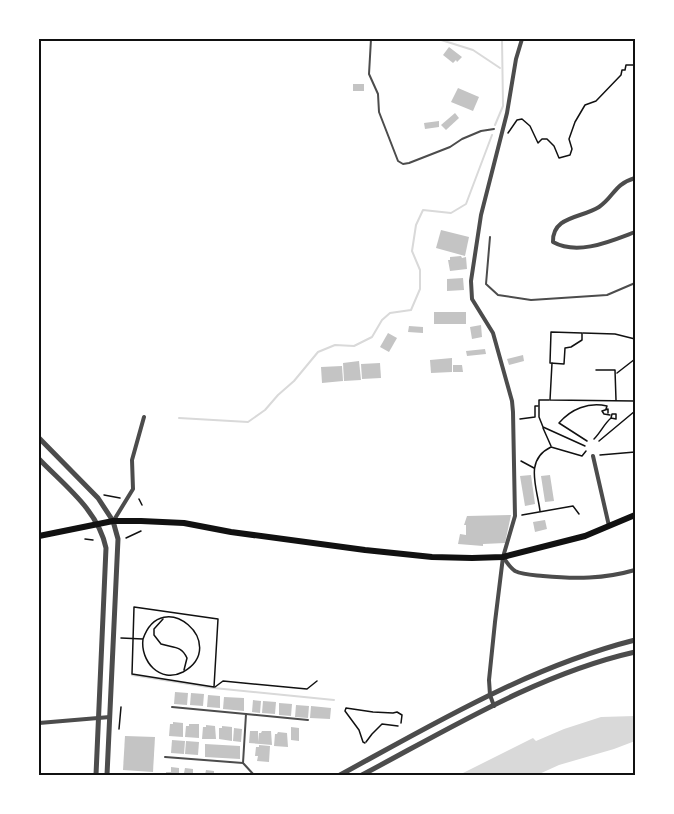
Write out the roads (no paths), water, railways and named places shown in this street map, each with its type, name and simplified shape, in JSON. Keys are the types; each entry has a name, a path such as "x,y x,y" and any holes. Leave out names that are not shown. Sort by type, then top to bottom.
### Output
{"main road":[{"path":"39,536 113,521 184,523 292,541 432,557 503,557 585,536 635,515"}],"street":[{"path":"494,706 490,695 489,680 503,557 515,516 513,419 512,401 493,333 472,299 471,281 481,215 507,113 516,59 522,39"},
{"path":"635,178 622,182 599,207 560,224 553,234 553,242 558,245 587,247 604,244 635,232"},
{"path":"113,521 133,489 132,460 144,417"},
{"path":"39,438 91,491 113,521 118,546 107,775"},
{"path":"595,455 609,527"},
{"path":"39,459 92,513 99,524 106,548 96,775"},
{"path":"503,557 516,572 532,575 579,579 612,576 635,570"},
{"path":"340,775 430,724 490,695 556,666 635,640"},
{"path":"362,775 494,706 552,680 635,652"},
{"path":"39,723 110,717"}],"lane":[{"path":"371,39 369,74 378,94 379,111 398,161 403,164 409,163 450,147 481,131 494,129"},
{"path":"490,237 486,284 498,295 531,300 607,295 635,284"},
{"path":"172,707 308,720"},
{"path":"243,763 246,714"},
{"path":"165,757 243,763 254,775"}],"waterway":[{"path":"438,39 473,50 500,68"},
{"path":"495,125 503,106 502,39"},
{"path":"179,418 248,422 265,410 294,381 318,352 335,345 354,346 372,337 382,320 390,313 411,310 420,289 420,270 412,251 416,225 423,210 451,213 466,204 492,135"},
{"path":"132,675 214,688 334,700"}]}
